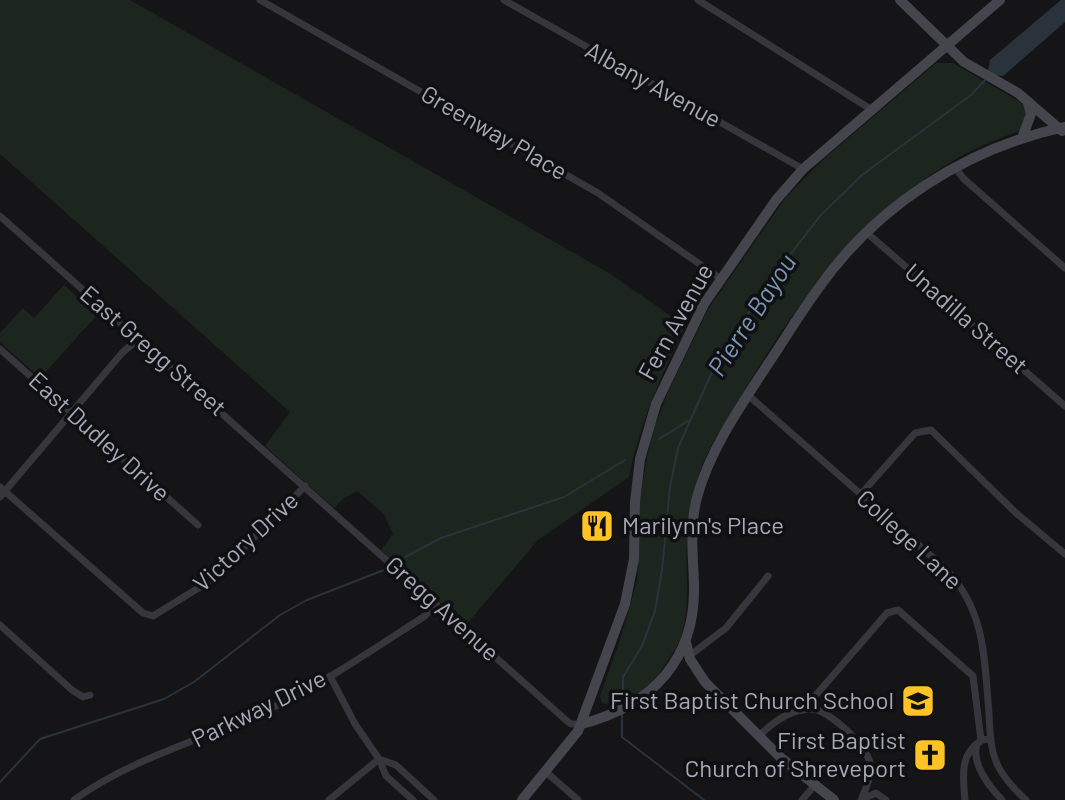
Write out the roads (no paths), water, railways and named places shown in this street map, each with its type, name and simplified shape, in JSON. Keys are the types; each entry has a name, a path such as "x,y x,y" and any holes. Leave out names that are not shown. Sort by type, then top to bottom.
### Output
{"street":[{"name":"Greenway Place","path":"260,0 598,193 721,279"},
{"name":"Albany Avenue","path":"503,0 803,169"},
{"path":"698,0 872,110"},
{"path":"900,0 969,66 1022,96 1063,130"},
{"name":"Fern Avenue","path":"522,800 582,724 631,582 635,548 636,487 647,430 693,324 776,200 803,169 1000,0"},
{"path":"1022,96 1031,114 1023,138"},
{"path":"582,724 626,706 654,688 668,675 685,641 694,592 692,529 697,496 709,465 748,395 818,288 866,232 926,184 979,154 1023,138 1063,130"},
{"path":"955,168 1065,268"},
{"name":"East Gregg Street","path":"0,216 305,486"},
{"name":"Unadilla Street","path":"866,232 1065,406"},
{"path":"2,492 122,353 138,339"},
{"name":"East Dudley Drive","path":"0,349 198,525"},
{"name":"College Lane","path":"748,395 947,570 968,597 979,626 983,647 991,739 998,765 1009,783 1026,800"},
{"path":"861,494 915,433 931,430 1016,513 1065,554"},
{"name":"Gregg Avenue","path":"305,486 567,721 571,724 582,724"},
{"name":"Victory Drive","path":"2,492 149,616 158,614 207,584 305,486"},
{"path":"689,656 726,628 768,576"},
{"name":"Parkway Drive","path":"74,800 108,777 282,703 425,616 436,604"},
{"path":"803,710 887,612 898,610 973,676 979,741 975,755 986,782 1002,800"},
{"path":"0,625 72,691 83,697 90,695"},
{"path":"685,641 689,656 705,682 759,736 814,786 834,800"},
{"path":"330,676 355,724 379,759 386,776 413,800"},
{"path":"759,736 785,716 815,709 849,733 865,750 871,767 861,800"},
{"path":"965,800 965,758 979,741 991,739"},
{"path":"329,800 379,759"},
{"path":"379,759 396,765 434,800"},
{"path":"546,772 578,800"},
{"path":"870,772 876,793 886,800"},
{"path":"802,800 814,786"},
{"path":"861,800 876,793"}],"waterway":[{"name":"Pierre Bayou","path":"623,703 623,677 642,646 655,611 670,487 678,448 716,363 767,285 820,216 862,175 971,95 986,79"},
{"path":"659,439 688,421"},
{"path":"405,557 441,538 564,497 625,460"},
{"path":"0,782 40,739 164,699 194,682 280,615 307,600 384,570"},
{"name":"Pierre Bayou","path":"622,712 622,737 704,800"}],"place":[{"name":"Marilynn's Place","path":"597,526"},
{"name":"First Baptist Church School","path":"918,701"},
{"name":"First Baptist Church of Shreveport","path":"930,755"}]}
